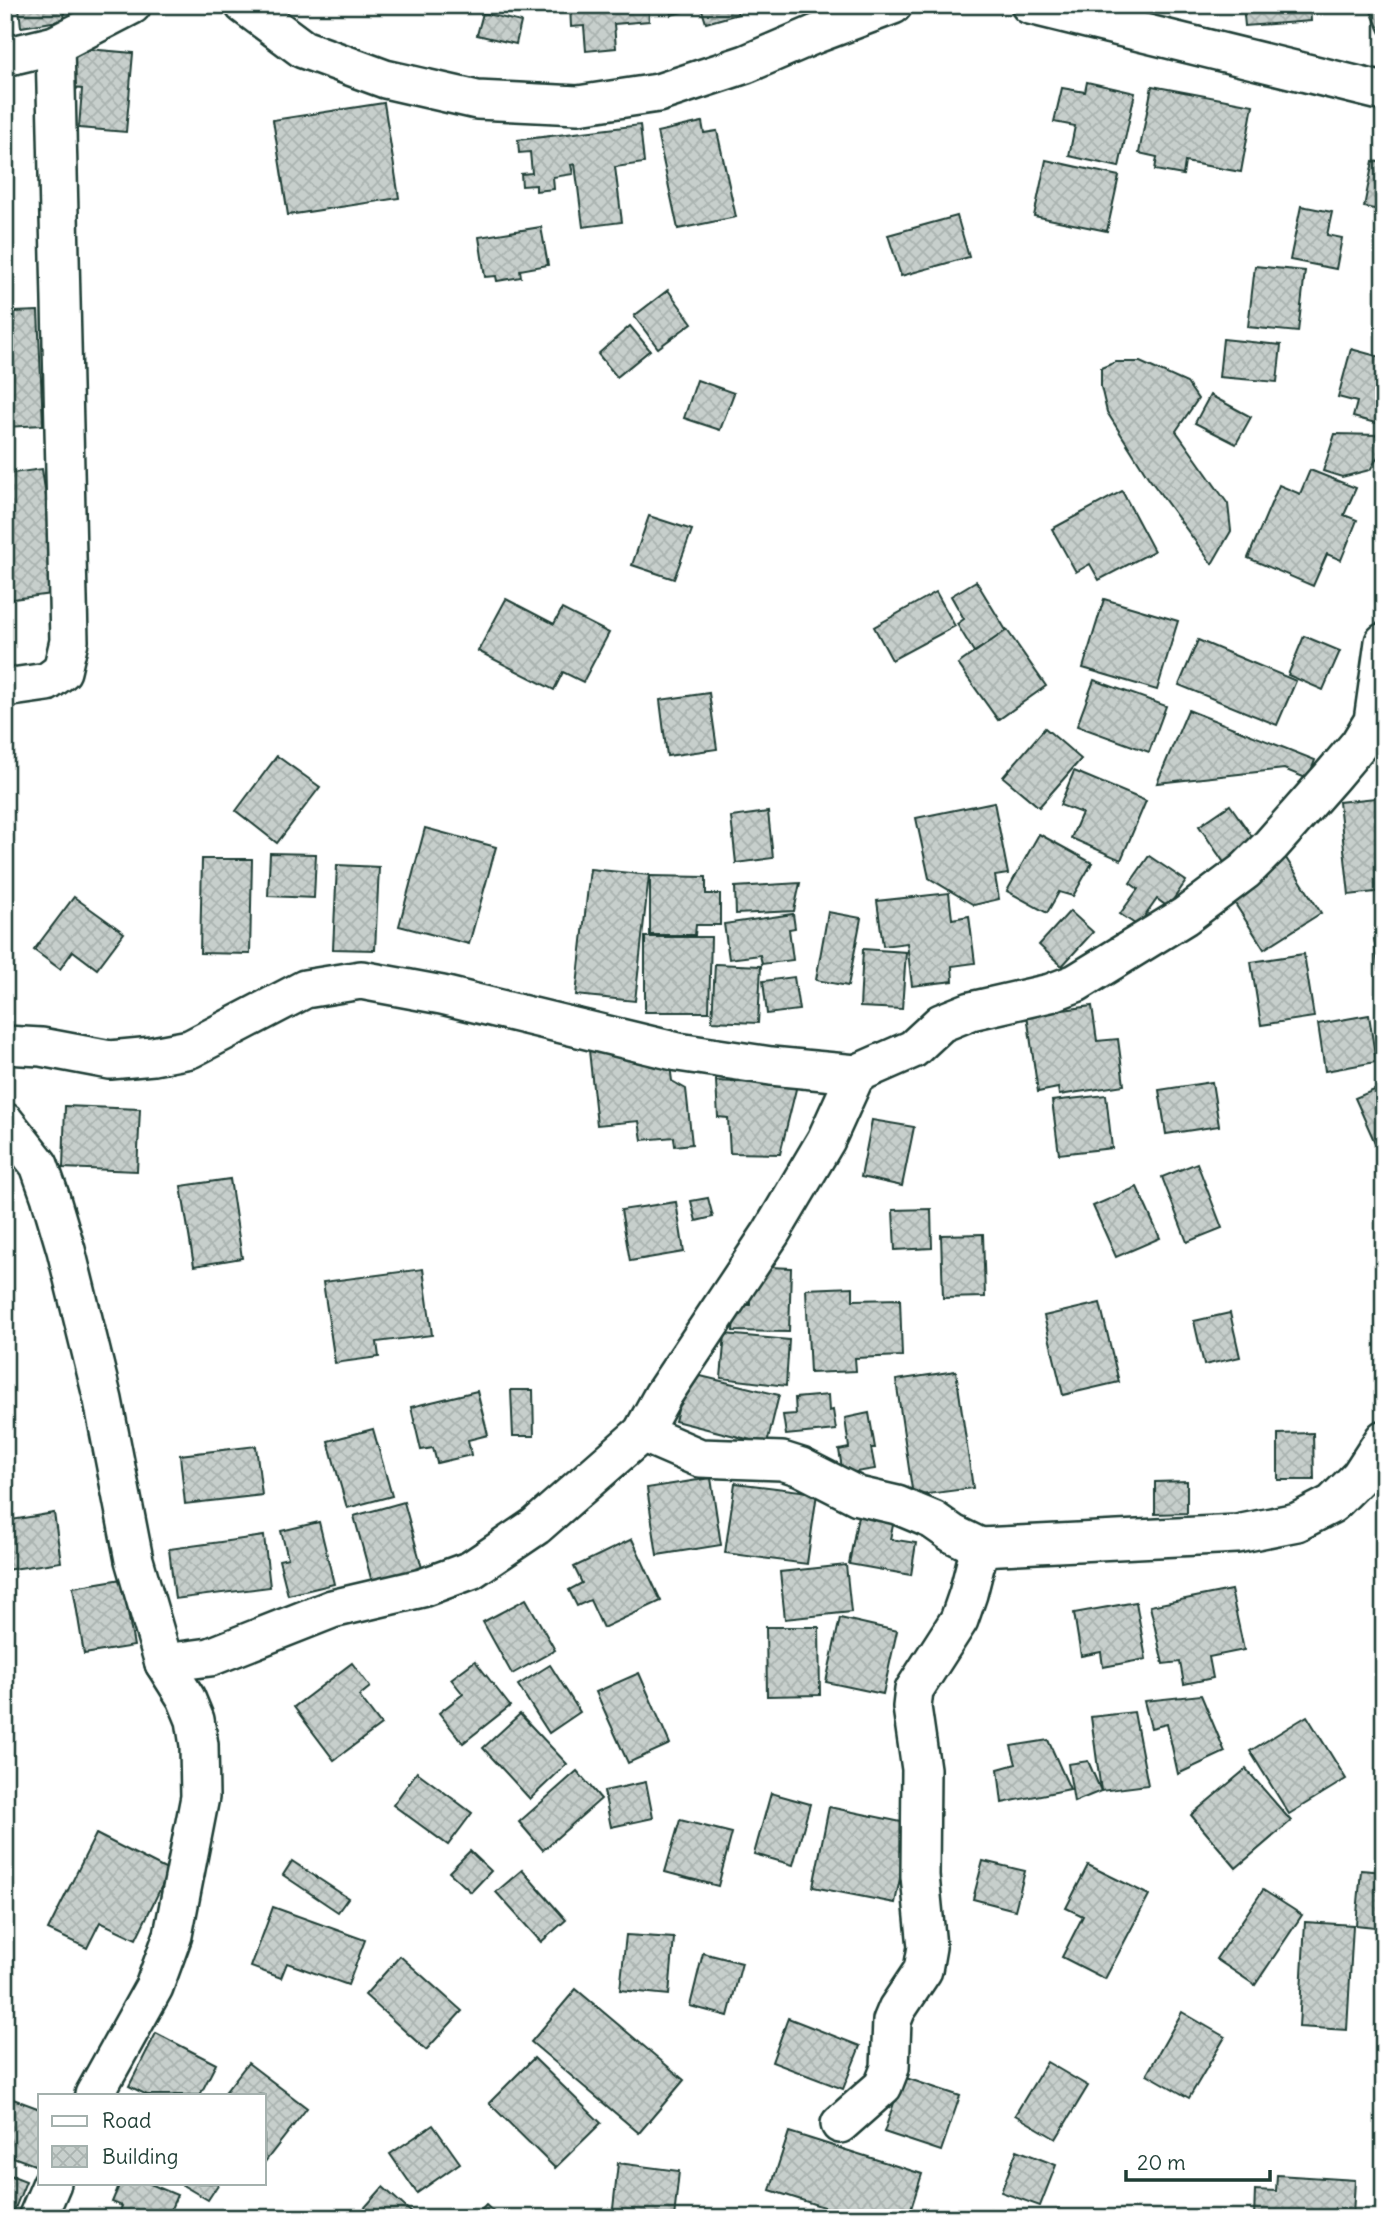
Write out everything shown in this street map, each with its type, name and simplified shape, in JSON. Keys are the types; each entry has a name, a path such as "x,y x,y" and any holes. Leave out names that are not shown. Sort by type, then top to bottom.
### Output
{"street":[{"path":"5,57 55,45 132,5"},
{"path":"244,5 303,49 384,79 477,100 578,105 658,93 746,64 893,5"},
{"path":"1030,5 1384,92"},
{"path":"5,688 47,682 62,671 69,640 55,45"},
{"path":"5,1045 41,1048 110,1060 153,1056 190,1049 305,989 361,980 442,995 678,1052 771,1066 856,1074 913,1049 941,1023 971,1011 1076,984 1185,916 1245,871 1331,777 1359,744 1373,721 1384,642"},
{"path":"164,1663 210,1657 332,1609 422,1588 471,1570 536,1526 642,1433 663,1395 771,1233 820,1152 856,1074"},
{"path":"5,1122 39,1165 66,1250 103,1400 134,1560 164,1663 186,1698 195,1720 198,1745 200,1797 173,1935 154,1987 95,2094"},
{"path":"642,1433 700,1458 782,1461 801,1466 858,1496 897,1505 933,1520 953,1534 980,1547 1237,1534 1297,1522 1332,1504 1360,1476 1384,1438"},
{"path":"840,2124 883,2086 890,2068 892,2021 897,2008 923,1970 927,1947 920,1876 921,1769 912,1707 914,1690 959,1620 980,1547"},
{"path":"37,2218 52,2184"}],"building":[{"path":"10,5 63,5 65,20 21,27 19,8 10,10"},
{"path":"481,5 556,5 556,13"},
{"path":"570,5 648,5 649,21 614,24 616,48 586,51 584,26 571,27"},
{"path":"669,5 735,5 738,14 706,23 701,7 671,15"},
{"path":"1243,5 1310,5 1311,21 1245,26"},
{"path":"1368,5 1384,5 1384,40"},
{"path":"483,13 521,22 516,44 477,35"},
{"path":"76,48 133,53 126,132 79,128 82,89 72,88"},
{"path":"1087,82 1135,93 1119,167 1069,156 1075,126 1054,122 1062,88 1085,92"},
{"path":"1152,86 1253,105 1241,172 1185,162 1183,175 1155,170 1157,157 1139,153"},
{"path":"384,103 399,198 288,215 273,120"},
{"path":"702,122 704,133 717,131 736,217 678,229 657,132"},
{"path":"640,125 644,163 615,167 622,222 583,227 575,164 571,165 573,174 553,177 554,189 536,191 536,185 522,186 521,174 532,173 530,152 519,153 518,140"},
{"path":"1046,160 1119,176 1107,231 1034,216"},
{"path":"1373,161 1384,163 1384,211 1364,207"},
{"path":"1301,206 1332,212 1327,235 1342,238 1336,269 1290,260"},
{"path":"957,216 969,257 901,276 888,235"},
{"path":"541,227 548,265 520,270 521,277 497,281 496,276 485,277 479,237"},
{"path":"1255,266 1305,271 1298,332 1248,327"},
{"path":"668,290 692,323 658,348 634,316"},
{"path":"38,311 43,425 5,427 5,322 14,322 14,312"},
{"path":"630,326 650,350 617,377 598,354"},
{"path":"1223,339 1281,345 1277,382 1219,377"},
{"path":"1351,349 1384,358 1383,425 1353,417 1357,402 1338,397"},
{"path":"1116,362 1140,362 1187,383 1198,399 1176,431 1228,504 1231,531 1212,564 1148,477 1107,412 1101,387 1101,368"},
{"path":"697,380 734,393 720,430 684,418"},
{"path":"1210,395 1251,417 1236,444 1195,423"},
{"path":"1335,434 1380,435 1379,455 1370,470 1342,477 1323,471"},
{"path":"42,469 60,593 5,600 5,474"},
{"path":"1310,470 1356,488 1344,515 1357,520 1341,560 1327,554 1313,586 1248,558 1279,485 1300,494"},
{"path":"1122,491 1154,551 1099,580 1090,564 1076,572 1052,529"},
{"path":"649,516 692,530 674,579 632,565"},
{"path":"976,581 1007,632 974,652 957,624 964,619 951,596"},
{"path":"936,592 955,626 892,660 874,627"},
{"path":"506,599 554,624 562,609 609,633 583,682 563,672 554,690 478,651"},
{"path":"1104,599 1178,621 1157,690 1083,668"},
{"path":"1007,630 1046,686 998,720 958,664"},
{"path":"1304,636 1340,651 1323,690 1288,675"},
{"path":"1198,640 1296,681 1277,725 1179,685"},
{"path":"1094,680 1166,706 1149,752 1077,726"},
{"path":"709,693 717,749 667,756 660,700"},
{"path":"1188,710 1315,760 1308,779 1284,769 1157,783"},
{"path":"1045,728 1081,759 1039,807 1003,777"},
{"path":"277,756 320,787 277,843 236,811"},
{"path":"1074,771 1146,801 1121,860 1071,838 1082,813 1060,805"},
{"path":"1384,797 1384,891 1349,895 1339,802"},
{"path":"994,802 1008,874 995,876 999,899 974,905 929,878 916,818"},
{"path":"1230,805 1256,842 1225,864 1199,826"},
{"path":"768,812 773,858 736,863 731,817"},
{"path":"425,828 496,847 469,944 399,926"},
{"path":"1039,834 1092,863 1073,896 1059,892 1047,913 1007,891"},
{"path":"270,853 316,854 314,898 268,896"},
{"path":"1284,855 1321,913 1264,949 1227,891"},
{"path":"1149,856 1186,881 1168,907 1157,899 1138,926 1120,914 1138,889 1130,883"},
{"path":"202,859 252,859 250,954 200,953"},
{"path":"337,865 379,867 375,950 333,949"},
{"path":"590,869 649,875 635,1001 576,995"},
{"path":"650,876 706,877 706,894 720,894 720,925 696,925 695,935 650,935"},
{"path":"800,883 794,911 736,914 735,887"},
{"path":"949,893 952,919 969,916 975,963 952,966 953,981 912,986 907,943 883,946 877,901"},
{"path":"74,897 124,933 97,969 73,951 60,969 34,950"},
{"path":"1070,911 1093,932 1062,966 1039,945"},
{"path":"828,912 861,918 848,986 816,980"},
{"path":"793,914 795,928 789,929 793,960 762,964 760,955 729,959 724,924"},
{"path":"645,937 711,937 709,1012 645,1012"},
{"path":"1384,937 1384,970 1379,971 1374,939"},
{"path":"863,949 906,952 902,1009 860,1007"},
{"path":"1304,954 1314,1017 1261,1025 1251,962"},
{"path":"715,964 761,966 758,1023 712,1021"},
{"path":"794,977 799,1010 767,1014 763,981"},
{"path":"1092,1006 1097,1041 1118,1039 1124,1085 1059,1095 1058,1088 1038,1092 1027,1015"},
{"path":"1369,1015 1376,1062 1325,1071 1318,1024"},
{"path":"588,1041 669,1057 672,1081 686,1089 692,1144 675,1146 674,1137 642,1140 639,1121 597,1125"},
{"path":"716,1081 797,1085 780,1154 730,1153 728,1118 718,1117"},
{"path":"1212,1082 1219,1126 1166,1134 1159,1090"},
{"path":"1384,1086 1384,1142 1376,1145 1355,1098"},
{"path":"1106,1095 1112,1148 1059,1154 1052,1101"},
{"path":"65,1106 140,1109 137,1171 63,1168"},
{"path":"872,1120 914,1127 902,1186 861,1177"},
{"path":"1197,1163 1222,1228 1187,1242 1162,1177"},
{"path":"230,1179 242,1258 194,1266 181,1186"},
{"path":"1137,1187 1160,1238 1116,1257 1093,1206"},
{"path":"708,1198 713,1217 696,1221 691,1201"},
{"path":"676,1202 684,1252 630,1261 621,1210"},
{"path":"931,1209 932,1248 895,1250 893,1210"},
{"path":"983,1234 985,1297 943,1298 941,1235"},
{"path":"750,1266 791,1268 789,1332 733,1331 735,1305 750,1305"},
{"path":"423,1269 432,1335 377,1342 379,1357 335,1363 323,1282"},
{"path":"853,1287 853,1300 900,1299 902,1356 855,1358 856,1371 810,1373 806,1289"},
{"path":"1100,1303 1119,1382 1063,1395 1044,1316"},
{"path":"1230,1313 1240,1357 1204,1365 1194,1321"},
{"path":"725,1334 789,1340 786,1386 721,1378"},
{"path":"956,1371 973,1488 913,1496 896,1380"},
{"path":"688,1373 779,1395 767,1444 675,1421"},
{"path":"511,1390 533,1390 534,1436 513,1436"},
{"path":"477,1391 488,1435 468,1440 471,1455 437,1463 433,1448 421,1450 411,1407"},
{"path":"828,1395 829,1411 833,1410 836,1430 786,1435 783,1415 796,1414 795,1398"},
{"path":"869,1413 875,1448 871,1448 875,1469 843,1474 839,1450 849,1448 845,1418"},
{"path":"373,1429 392,1496 347,1508 328,1441"},
{"path":"1313,1433 1314,1480 1278,1480 1278,1434"},
{"path":"256,1446 262,1495 185,1504 180,1455"},
{"path":"711,1478 721,1545 657,1555 647,1488"},
{"path":"1187,1481 1187,1513 1155,1514 1155,1482"},
{"path":"735,1483 817,1493 807,1564 725,1553"},
{"path":"404,1502 422,1568 372,1582 354,1516"},
{"path":"859,1510 895,1516 890,1539 916,1543 911,1575 849,1564"},
{"path":"54,1513 61,1562 5,1570 5,1521"},
{"path":"319,1522 334,1584 288,1595 279,1560 288,1558 281,1531"},
{"path":"264,1536 270,1587 175,1599 169,1549"},
{"path":"632,1539 661,1601 603,1628 590,1600 577,1606 569,1590 582,1583 574,1567"},
{"path":"846,1565 851,1612 785,1619 780,1572"},
{"path":"122,1579 134,1646 84,1654 73,1587"},
{"path":"1231,1590 1244,1650 1209,1657 1213,1678 1184,1684 1180,1662 1163,1664 1150,1606"},
{"path":"526,1599 555,1650 512,1674 483,1622"},
{"path":"1136,1602 1146,1659 1103,1667 1101,1652 1081,1656 1074,1613"},
{"path":"840,1618 897,1631 883,1694 826,1682"},
{"path":"766,1627 819,1627 820,1695 767,1696"},
{"path":"475,1661 510,1706 463,1743 439,1713 463,1694 451,1679"},
{"path":"352,1663 370,1687 359,1696 381,1725 334,1760 294,1707"},
{"path":"550,1665 580,1712 549,1733 518,1685"},
{"path":"639,1673 670,1744 628,1763 596,1692"},
{"path":"1201,1695 1225,1752 1178,1774 1167,1724 1151,1728 1144,1701"},
{"path":"1134,1712 1148,1785 1101,1791 1091,1717"},
{"path":"520,1714 567,1764 530,1799 483,1748"},
{"path":"1307,1716 1346,1779 1289,1814 1250,1751"},
{"path":"1048,1740 1070,1789 1002,1803 998,1769 1016,1764 1011,1746"},
{"path":"1088,1761 1101,1791 1074,1802 1068,1764"},
{"path":"1246,1769 1291,1821 1236,1868 1191,1815"},
{"path":"577,1771 601,1799 543,1850 519,1822"},
{"path":"417,1772 472,1813 448,1845 393,1805"},
{"path":"646,1782 653,1818 611,1827 604,1791"},
{"path":"771,1793 810,1804 793,1865 754,1854"},
{"path":"829,1807 911,1824 895,1903 813,1887"},
{"path":"680,1820 732,1833 718,1886 665,1872"},
{"path":"96,1834 169,1871 136,1939 100,1922 87,1948 48,1930"},
{"path":"470,1851 491,1871 471,1892 449,1872"},
{"path":"292,1861 348,1898 338,1912 283,1875"},
{"path":"983,1861 1025,1871 1015,1910 973,1899"},
{"path":"1088,1865 1149,1895 1105,1979 1062,1957 1083,1916 1066,1908"},
{"path":"522,1870 566,1920 541,1942 496,1892"},
{"path":"1361,1870 1384,1872 1384,1928 1356,1925"},
{"path":"1263,1890 1302,1915 1255,1985 1216,1959"},
{"path":"273,1907 365,1940 348,1985 287,1963 281,1978 251,1967"},
{"path":"1305,1922 1353,1925 1347,2030 1299,2027"},
{"path":"626,1935 674,1938 669,1995 620,1990"},
{"path":"703,1953 742,1963 728,2016 690,2006"},
{"path":"400,1956 462,2011 426,2050 365,1995"},
{"path":"576,1989 684,2080 639,2133 531,2042"},
{"path":"1182,2012 1225,2037 1189,2098 1147,2074"},
{"path":"788,2018 860,2046 843,2089 772,2062"},
{"path":"156,2033 216,2064 201,2094 145,2094 129,2086"},
{"path":"534,2058 601,2123 555,2168 489,2103"},
{"path":"1047,2062 1088,2086 1056,2139 1015,2115"},
{"path":"248,2063 307,2108 266,2160 266,2094 224,2094"},
{"path":"903,2077 960,2096 941,2151 884,2132"},
{"path":"5,2096 38,2108 38,2166 5,2154"},
{"path":"433,2125 460,2163 417,2193 390,2154"},
{"path":"789,2132 922,2174 908,2218 858,2218 770,2190"},
{"path":"1017,2150 1056,2165 1040,2206 1001,2192"},
{"path":"618,2163 679,2171 674,2218 612,2218"},
{"path":"5,2173 26,2181 14,2211 5,2208"},
{"path":"1277,2175 1355,2180 1353,2216 1254,2218 1255,2190 1276,2191"},
{"path":"120,2184 150,2184 177,2195 167,2218 117,2218 122,2206 112,2202"},
{"path":"181,2184 218,2184 208,2200"},
{"path":"383,2187 412,2213 408,2218 363,2218 359,2214"},
{"path":"486,2205 500,2218 474,2218"},
{"path":"991,2209 1017,2218 988,2218"}]}
